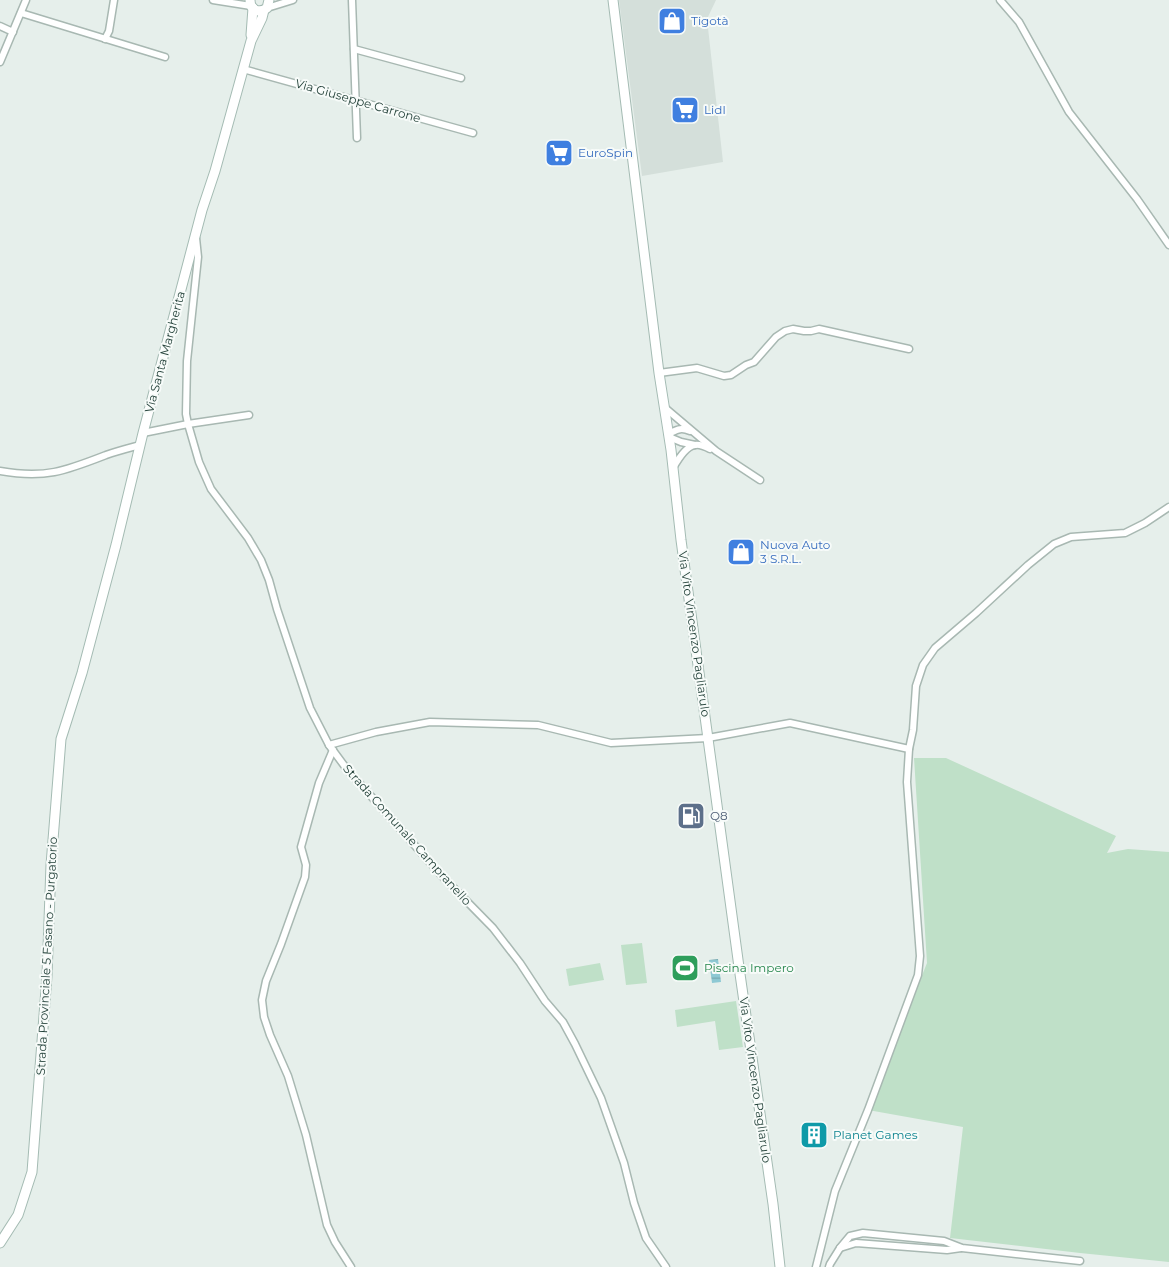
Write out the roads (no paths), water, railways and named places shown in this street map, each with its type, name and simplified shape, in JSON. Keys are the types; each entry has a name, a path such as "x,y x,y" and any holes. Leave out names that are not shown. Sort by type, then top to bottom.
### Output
{"street":[{"path":"0,62 26,0"},
{"path":"105,39 109,31 114,0"},
{"path":"213,0 251,5 258,11 267,6 293,0"},
{"path":"352,0 357,138"},
{"name":"Via Vito Vincenzo Pagliarulo","path":"613,0 663,406 673,468 681,540 773,1204 780,1267"},
{"path":"1000,0 1019,22 1069,112 1137,199 1169,245"},
{"name":"Via Santa Margherita","path":"251,5 251,41"},
{"name":"Via Santa Margherita","path":"84,665 202,210 215,172 251,41 267,6"},
{"path":"21,13 165,57"},
{"path":"0,26 13,32"},
{"path":"354,48 461,78"},
{"name":"Via Giuseppe Carrone","path":"243,68 473,133"},
{"name":"Strada Comunale Campranello","path":"196,236 198,257 188,361 186,414 188,424 198,462 211,489 248,538 270,580 277,609 310,708 331,747 346,768 441,875 493,928 520,963 540,995 563,1022 601,1098 624,1163 634,1203 646,1238 666,1267"},
{"path":"659,373 697,368 724,376 731,375 754,362 776,337 785,331 793,329 804,331 819,329 909,349"},
{"path":"663,406 716,452"},
{"path":"143,433 188,424 249,416"},
{"path":"668,435 683,428 693,432"},
{"path":"668,435 681,442 704,446 760,480"},
{"path":"0,471 33,475 52,473 72,469 140,445"},
{"path":"673,468 682,454 695,445"},
{"path":"816,1267 835,1191 868,1110 918,975 920,956 907,782 916,686 923,665 935,648 1054,544 1071,537 1125,534 1169,507"},
{"name":"Strada Provinciale 5 Fasano - Purgatorio","path":"0,1243 18,1215 32,1172 47,976 51,865 61,739 84,665"},
{"path":"351,1267 327,1225 306,1135 288,1076 264,1017 262,1000 266,981 305,877 306,864 301,847 331,747 376,732 430,722 538,725 611,743 708,738 790,723 909,749"},
{"path":"829,1267 840,1248 850,1236 862,1233 944,1241 962,1248"},
{"path":"840,1248 856,1243 947,1250 962,1248 1080,1261"}],"water":[{"path":"718,959 721,982 712,983 709,960"}],"place":[{"name":"Tigotà","path":"672,21"},
{"name":"Lidl","path":"685,110"},
{"name":"EuroSpin","path":"559,153"},
{"name":"Nuova Auto 3 S.R.L.","path":"741,552"},
{"name":"Q8","path":"691,816"},
{"name":"Piscina Impero","path":"685,968"},
{"name":"Planet Games","path":"814,1135"}]}
